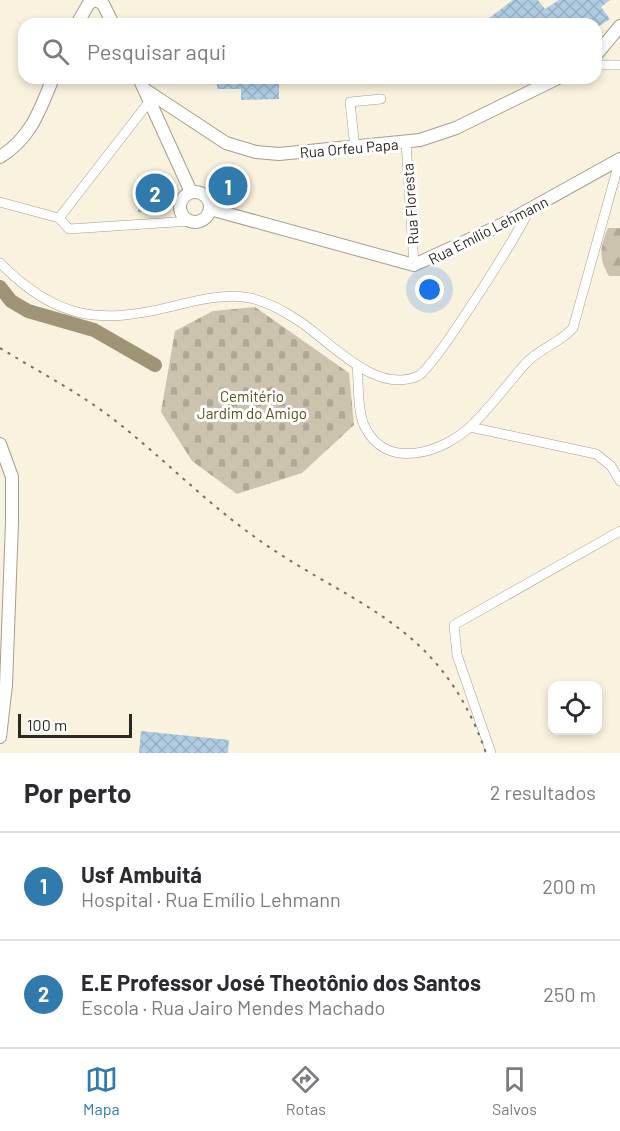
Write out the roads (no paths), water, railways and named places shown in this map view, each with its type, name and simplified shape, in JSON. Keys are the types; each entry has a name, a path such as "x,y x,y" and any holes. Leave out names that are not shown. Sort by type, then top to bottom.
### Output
{"main road":[{"path":"80,18 88,3 96,0 103,4 110,18"},
{"path":"602,48 620,26"},
{"path":"0,157 30,132 50,84"},
{"path":"142,84 191,192 205,196 210,209 205,218 183,220 181,200 191,192"},
{"name":"Rua Orfeu Papa","path":"142,84 215,138 236,148 279,154 406,142 456,128 546,84"},
{"name":"Rua Emílio Lehmann","path":"210,209 414,265 442,254 528,210 620,159"},
{"path":"0,444 12,477 6,684 0,736"}],"street":[{"path":"602,65 620,65"},
{"path":"356,148 350,102 381,99"},
{"path":"59,218 149,102"},
{"name":"Rua Floresta","path":"406,142 414,265"},
{"path":"357,366 363,423 379,446 394,454 425,452 470,427 527,362 540,351 566,336 573,328 620,159"},
{"path":"0,202 59,218 69,229 183,220"},
{"path":"0,263 50,304 87,314 138,314 190,302 240,296 257,300 300,322 357,366 395,379 420,375 431,365 499,261 528,210"},
{"path":"470,427 596,454 612,466 620,481"},
{"path":"491,753 458,655 454,625 619,535"}],"waterway":[{"path":"0,287 11,301 28,311 94,330 155,365"}],"railway":[{"path":"0,348 108,415 240,526 278,553 383,617 414,641 441,670 466,706 486,753"}],"place":[{"name":"Usf Ambuitá","path":"228,186"},
{"name":"E.E Professor José Theotônio dos Santos","path":"155,193"}],"park label":[{"name":"Cemitério Jardim do Amigo","path":"252,404"}]}
